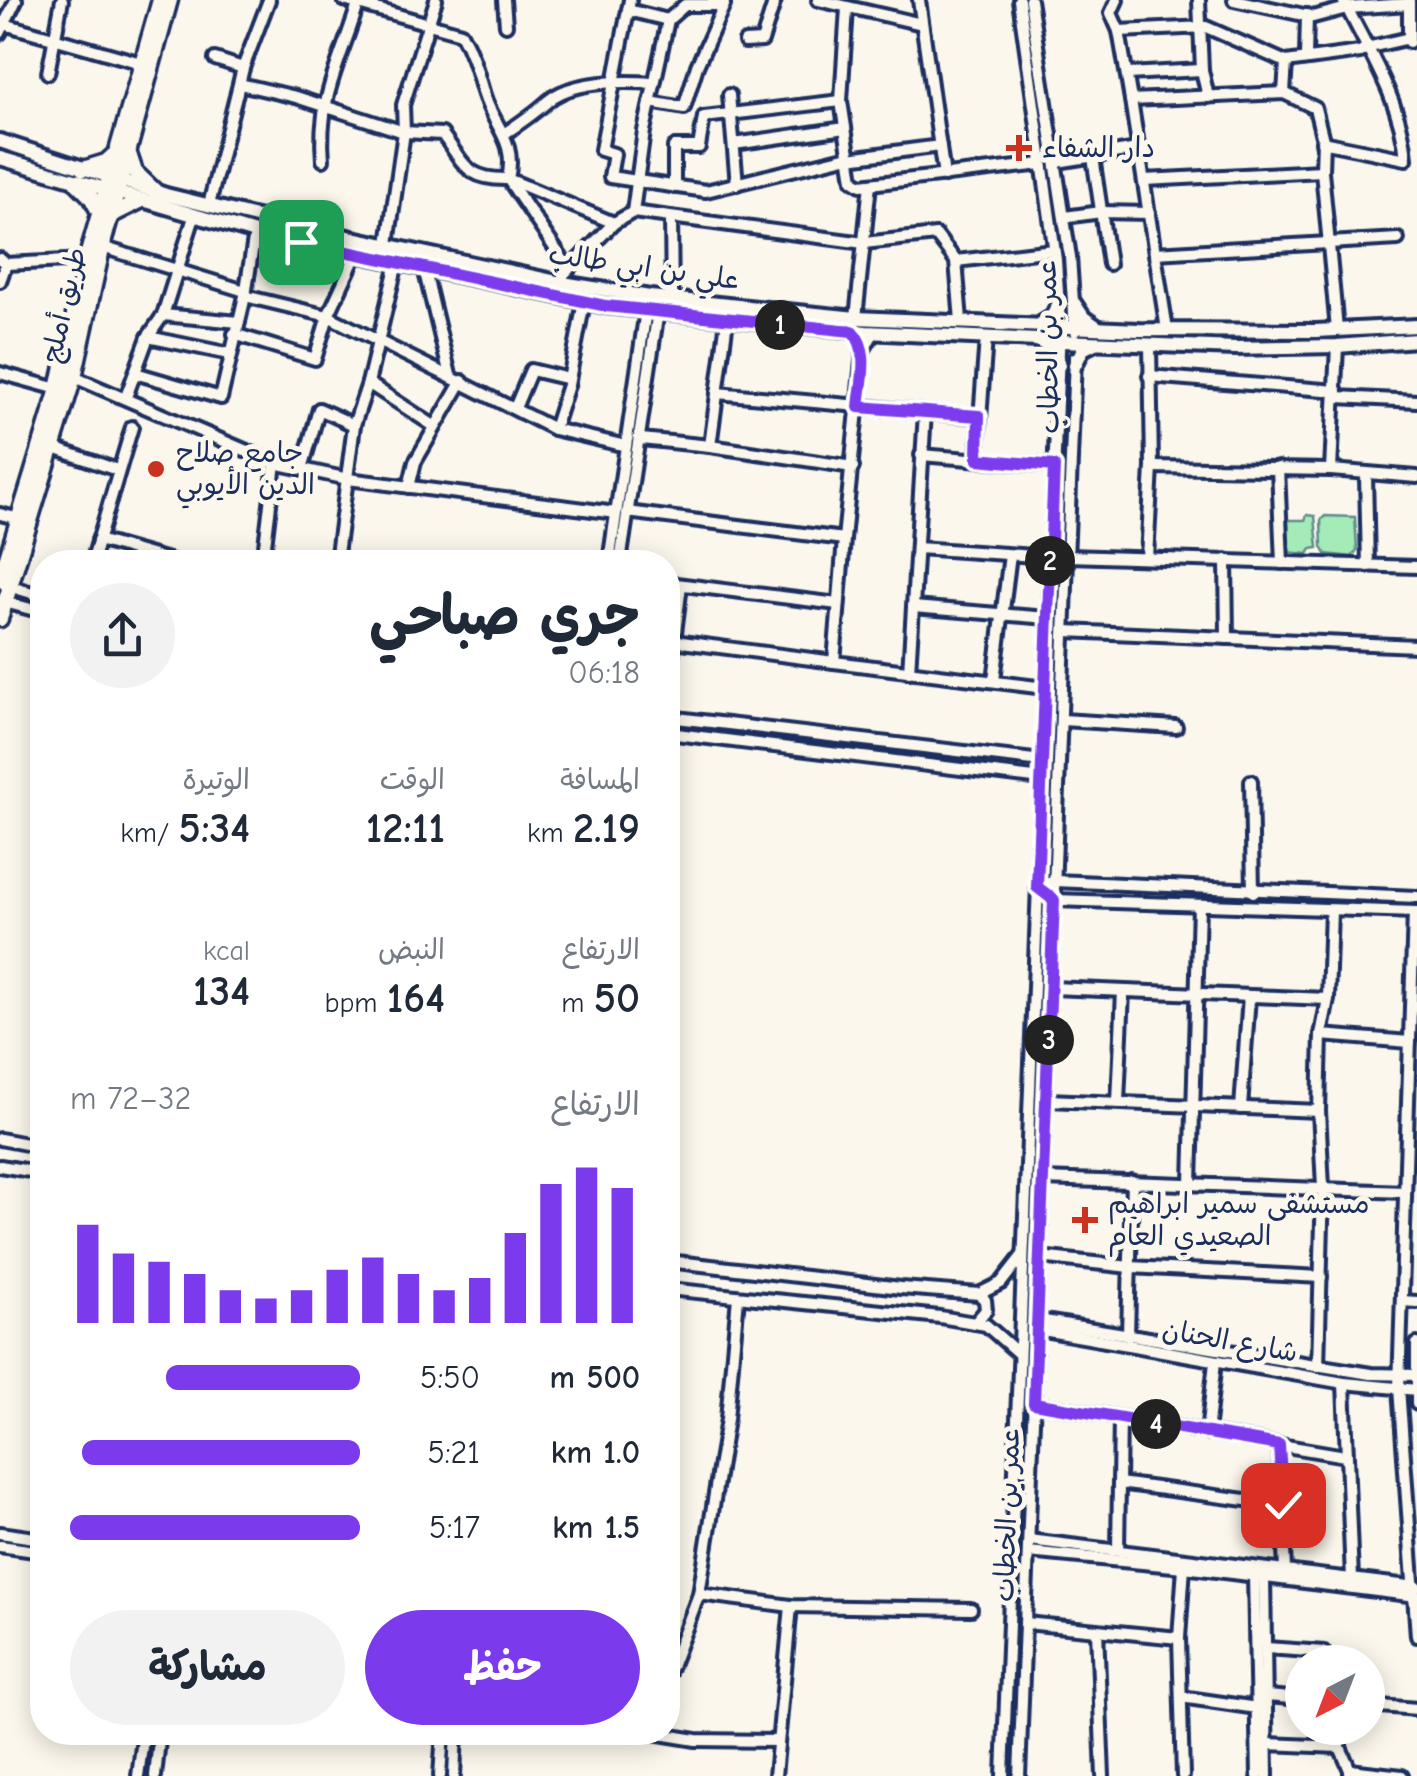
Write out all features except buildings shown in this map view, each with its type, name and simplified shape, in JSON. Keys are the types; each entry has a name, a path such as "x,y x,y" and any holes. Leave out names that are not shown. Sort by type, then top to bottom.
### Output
{"highway":[{"name":"طريق أملج","path":"123,153 141,62 160,0"},
{"name":"طريق أملج","path":"3,591 74,377 106,213 170,0"},
{"path":"140,201 106,213 91,197 80,176 123,153 140,178 156,192"},
{"name":"طريق أملج","path":"0,619 20,519 58,389 86,260 106,213"}],"main road":[{"name":"علي بن ابي طالب","path":"0,141 113,186 563,279 672,299 854,324 874,332 1075,342 1099,335 1167,330 1417,326"},
{"name":"علي بن ابي طالب","path":"1,163 80,176"},
{"name":"علي بن ابي طالب","path":"113,186 140,201 255,233 584,302 727,320 1060,325 1150,345 1338,346 1417,340"},
{"path":"1038,324 1067,303 1099,335 1082,349 1075,366"},
{"path":"1037,340 1052,349 1059,365"}],"street":[{"path":"16,0 2,28 141,62"},
{"path":"48,73 62,0"},
{"path":"209,205 243,68 268,0"},
{"path":"344,0 461,33 476,59 485,98 504,134 512,162 508,179 566,263 563,279"},
{"path":"388,244 404,132 402,105 436,0"},
{"path":"504,0 506,26"},
{"path":"745,42 762,41 775,0"},
{"path":"818,0 922,24"},
{"path":"919,0 944,176"},
{"name":"عمر بن الخطاب","path":"1019,0 1054,250 1076,326 1019,1776"},
{"name":"عمر بن الخطاب","path":"1003,1776 1060,325 1067,303 1065,217 1030,0"},
{"path":"1117,0 1111,13 1119,31 1167,330"},
{"path":"1199,0 1202,70 1208,97"},
{"path":"1119,31 1218,30 1286,62 1407,41 1409,2 1345,4 1306,15 1234,0"},
{"path":"323,160 323,105 359,2"},
{"path":"634,212 650,102 668,20 685,5 723,2 684,108 650,102"},
{"path":"668,20 627,3 601,150 614,154 610,176 706,191 849,157 940,146"},
{"path":"1322,142 1406,159 1386,84 1345,4"},
{"path":"846,8 842,101 852,180 861,185 1042,164"},
{"path":"1306,15 1306,58"},
{"path":"215,59 243,68"},
{"path":"1284,93 1286,62"},
{"path":"1126,74 1202,70"},
{"path":"504,134 550,99 576,88 614,80 654,82"},
{"path":"240,84 323,105 404,132 442,134 472,173 483,180 508,179 614,223"},
{"path":"1131,100 1284,93 1315,108 1322,142 1337,330"},
{"path":"729,95 737,184"},
{"path":"674,187 674,146 699,147 704,116 842,101"},
{"path":"734,144 845,128"},
{"path":"1404,142 1417,141"},
{"path":"1057,162 1138,149"},
{"path":"1093,157 1109,264"},
{"path":"1144,180 1322,172"},
{"path":"863,351 854,324 870,184"},
{"path":"563,279 614,223 634,212 864,243 936,235 956,260 961,321"},
{"path":"1065,217 1101,212 1149,213"},
{"path":"126,397 148,337 164,315 194,217"},
{"path":"671,219 672,299"},
{"path":"135,374 220,398 255,233"},
{"path":"1155,252 1398,239"},
{"path":"102,247 245,294 328,316 554,429 626,446"},
{"path":"956,260 1054,250"},
{"path":"234,334 316,359 328,316 356,254"},
{"path":"0,281 3,262 86,260"},
{"path":"338,550 354,425 368,383 396,263"},
{"path":"424,268 450,375"},
{"path":"554,429 569,380 584,302"},
{"path":"612,550 640,439 652,311"},
{"path":"620,550 626,446 652,311"},
{"path":"164,315 238,322"},
{"path":"710,446 727,320"},
{"path":"834,662 863,351 874,332"},
{"path":"148,337 230,354"},
{"path":"978,459 986,338"},
{"path":"1148,558 1152,467 1150,345"},
{"path":"1331,470 1338,346"},
{"path":"515,408 531,370 569,380"},
{"path":"0,373 58,389"},
{"path":"1149,376 1417,401"},
{"path":"74,377 276,463 348,479 844,538"},
{"path":"409,487 415,462 462,382"},
{"path":"368,383 434,426"},
{"path":"717,394 979,416"},
{"path":"302,469 319,409 354,425"},
{"path":"909,672 925,412"},
{"path":"95,550 132,427"},
{"path":"640,439 853,467"},
{"path":"51,446 117,470"},
{"path":"921,455 1054,466"},
{"path":"265,550 276,463"},
{"path":"1152,467 1278,468 1417,477"},
{"path":"1278,468 1282,563"},
{"path":"1366,475 1368,566"},
{"path":"0,514 20,519"},
{"path":"98,540 133,550"},
{"path":"917,548 1050,557"},
{"path":"994,680 1010,555"},
{"path":"1068,556 1417,567"},
{"path":"1226,560 1227,638"},
{"path":"680,592 681,584 838,604"},
{"path":"3,591 30,594"},
{"path":"3,591 30,606"},
{"path":"913,607 1048,618"},
{"path":"1065,631 1417,646"},
{"path":"680,641 1045,688"},
{"path":"680,719 1042,761"},
{"path":"1062,720 1176,727"},
{"path":"680,735 1042,779"},
{"path":"1251,782 1254,892"},
{"path":"1037,887 1055,882 1417,897"},
{"path":"1037,887 1054,900 1415,912 1399,1388 1417,1636"},
{"path":"1191,1183 1199,906"},
{"path":"1318,1366 1323,1187 1318,1111 1331,910"},
{"path":"1051,988 1328,999"},
{"path":"1118,1102 1123,990"},
{"path":"1241,1108 1249,996"},
{"path":"1321,1035 1410,1042"},
{"path":"1046,1100 1318,1111"},
{"path":"0,1139 30,1145"},
{"path":"0,1166 30,1172"},
{"path":"1043,1179 1405,1192"},
{"path":"1128,1335 1132,1182"},
{"path":"680,1263 979,1294 1002,1283 1023,1256"},
{"path":"1040,1258 1320,1277"},
{"path":"680,1290 940,1316 993,1329 1019,1354"},
{"path":"975,1323 986,1310 985,1300 979,1294"},
{"path":"680,1645 700,1594 727,1419 738,1297"},
{"path":"1402,1301 1417,1302"},
{"name":"شارع الحنان","path":"1038,1324 1371,1374 1416,1375"},
{"name":"شارع الحنان","path":"1038,1324 1215,1362 1344,1383 1416,1390"},
{"path":"1417,1344 1417,1404"},
{"path":"1207,1433 1215,1362"},
{"path":"1344,1383 1352,1578"},
{"path":"1034,1403 1345,1456"},
{"path":"1118,1550 1120,1418"},
{"path":"1279,1445 1286,1570"},
{"path":"1119,1482 1283,1505"},
{"path":"0,1533 30,1537"},
{"path":"1029,1540 1352,1578 1416,1591"},
{"path":"0,1546 30,1550"},
{"path":"1028,1552 1416,1591"},
{"path":"1183,1776 1178,1638 1184,1567"},
{"path":"1259,1576 1266,1648 1268,1776"},
{"path":"1258,1776 1259,1576"},
{"path":"700,1594 791,1606 971,1609"},
{"path":"775,1776 791,1606"},
{"path":"1026,1624 1178,1638"},
{"path":"1098,1630 1103,1776"},
{"path":"1266,1648 1285,1649"},
{"path":"1267,1696 1285,1698"},
{"path":"1181,1698 1257,1708"},
{"path":"1385,1707 1417,1710"},
{"path":"680,1737 778,1740"},
{"path":"1267,1744 1340,1746 1350,1773 1402,1776"},
{"path":"138,1776 142,1745"},
{"path":"155,1776 159,1745"},
{"path":"440,1776 442,1745"},
{"path":"454,1776 455,1745"}],"green space":[{"path":"1307,515 1315,516 1318,548 1308,554 1286,552 1285,520 1305,520"},
{"path":"1325,516 1355,517 1357,550 1352,557 1326,554 1321,520"}],"place":[{"name":"دار الشفاء","path":"1019,148"},
{"name":"جامع صلاح الدين الأيوبي","path":"156,469"},
{"name":"مستشفى سمير ابراهيم الصعيدي العام","path":"1085,1220"}],"route":[{"path":"301,242 606,306 852,331 860,339 863,351 859,407 979,416 978,459 1054,466 1037,887 1054,900 1034,1403 1279,1445 1283,1505"}]}
